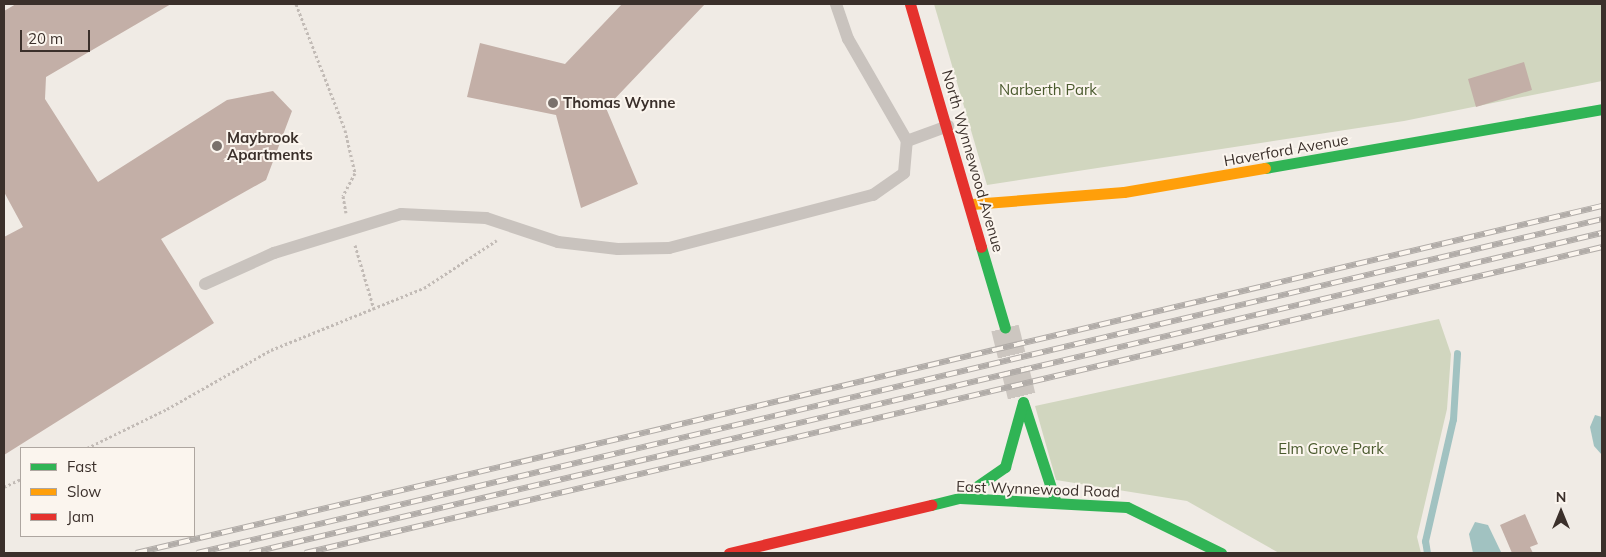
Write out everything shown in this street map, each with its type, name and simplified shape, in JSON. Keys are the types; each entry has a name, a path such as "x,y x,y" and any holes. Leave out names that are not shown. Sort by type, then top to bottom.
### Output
{"street":[{"name":"North Wynnewood Avenue","path":"910,4 972,204 1005,328"},
{"name":"Haverford Avenue","path":"972,204 1124,192 1602,109"},
{"path":"960,498 1005,467 1023,402 1056,503"},
{"name":"East Wynnewood Road","path":"729,553 960,498 1127,508 1196,537 1221,553"}],"lane":[{"path":"205,284 274,253 350,227 402,214 432,212 486,218 515,229 567,243 618,249 669,248 873,195 904,173 907,141 848,39 836,4"},
{"path":"907,141 948,126"}],"path":[{"path":"296,4 346,130 355,173 343,196 374,310"},
{"path":"89,447 168,409 232,368 424,288 515,229"},
{"path":"4,487 20,479"}],"green space":[{"name":"Narberth Park","path":"934,4 1602,4 1602,81 1404,121 987,185"},
{"name":"Elm Grove Park","path":"1439,319 1451,354 1447,409 1417,537 1421,553 1279,553 1187,501 1056,480 1035,406"}],"water":[{"path":"1595,415 1602,417 1602,455 1594,446 1590,427"},
{"path":"1475,522 1488,525 1501,552 1473,553 1469,534"}],"building":[{"path":"16,4 171,4 46,77 45,99 98,182 227,100 273,91 292,111 266,180 161,239 214,323 4,455 4,237 23,227 4,192 4,11"},
{"name":"Thomas Wynne","path":"622,4 705,4 606,108 638,184 581,208 556,115 467,97 480,43 565,64"},
{"path":"1524,62 1532,90 1476,107 1468,79"},
{"path":"1525,514 1538,544 1530,547 1533,553 1512,553 1500,525"}],"waterway":[{"path":"1427,553 1425,541 1453,419 1457,353"}],"tunnel":[{"path":"1005,328 1023,402"}],"railway":[{"path":"136,553 1602,206"},
{"path":"197,553 1602,219"},
{"path":"250,553 1602,233"},
{"path":"305,553 1602,247"}],"traffic: fast":[{"path":"1265,168 1602,109"},
{"path":"981,247 1005,328"},
{"path":"1023,402 1056,503"},
{"path":"960,498 1005,467 1023,402"},
{"path":"931,505 960,498 1127,507 1221,553"}],"traffic: slow":[{"path":"972,204 1124,192 1265,168"}],"traffic: jam":[{"path":"910,4 981,247"},
{"path":"729,553 931,505"}],"place":[{"name":"Thomas Wynne","path":"553,103"},
{"name":"Maybrook Apartments","path":"217,146"}]}
